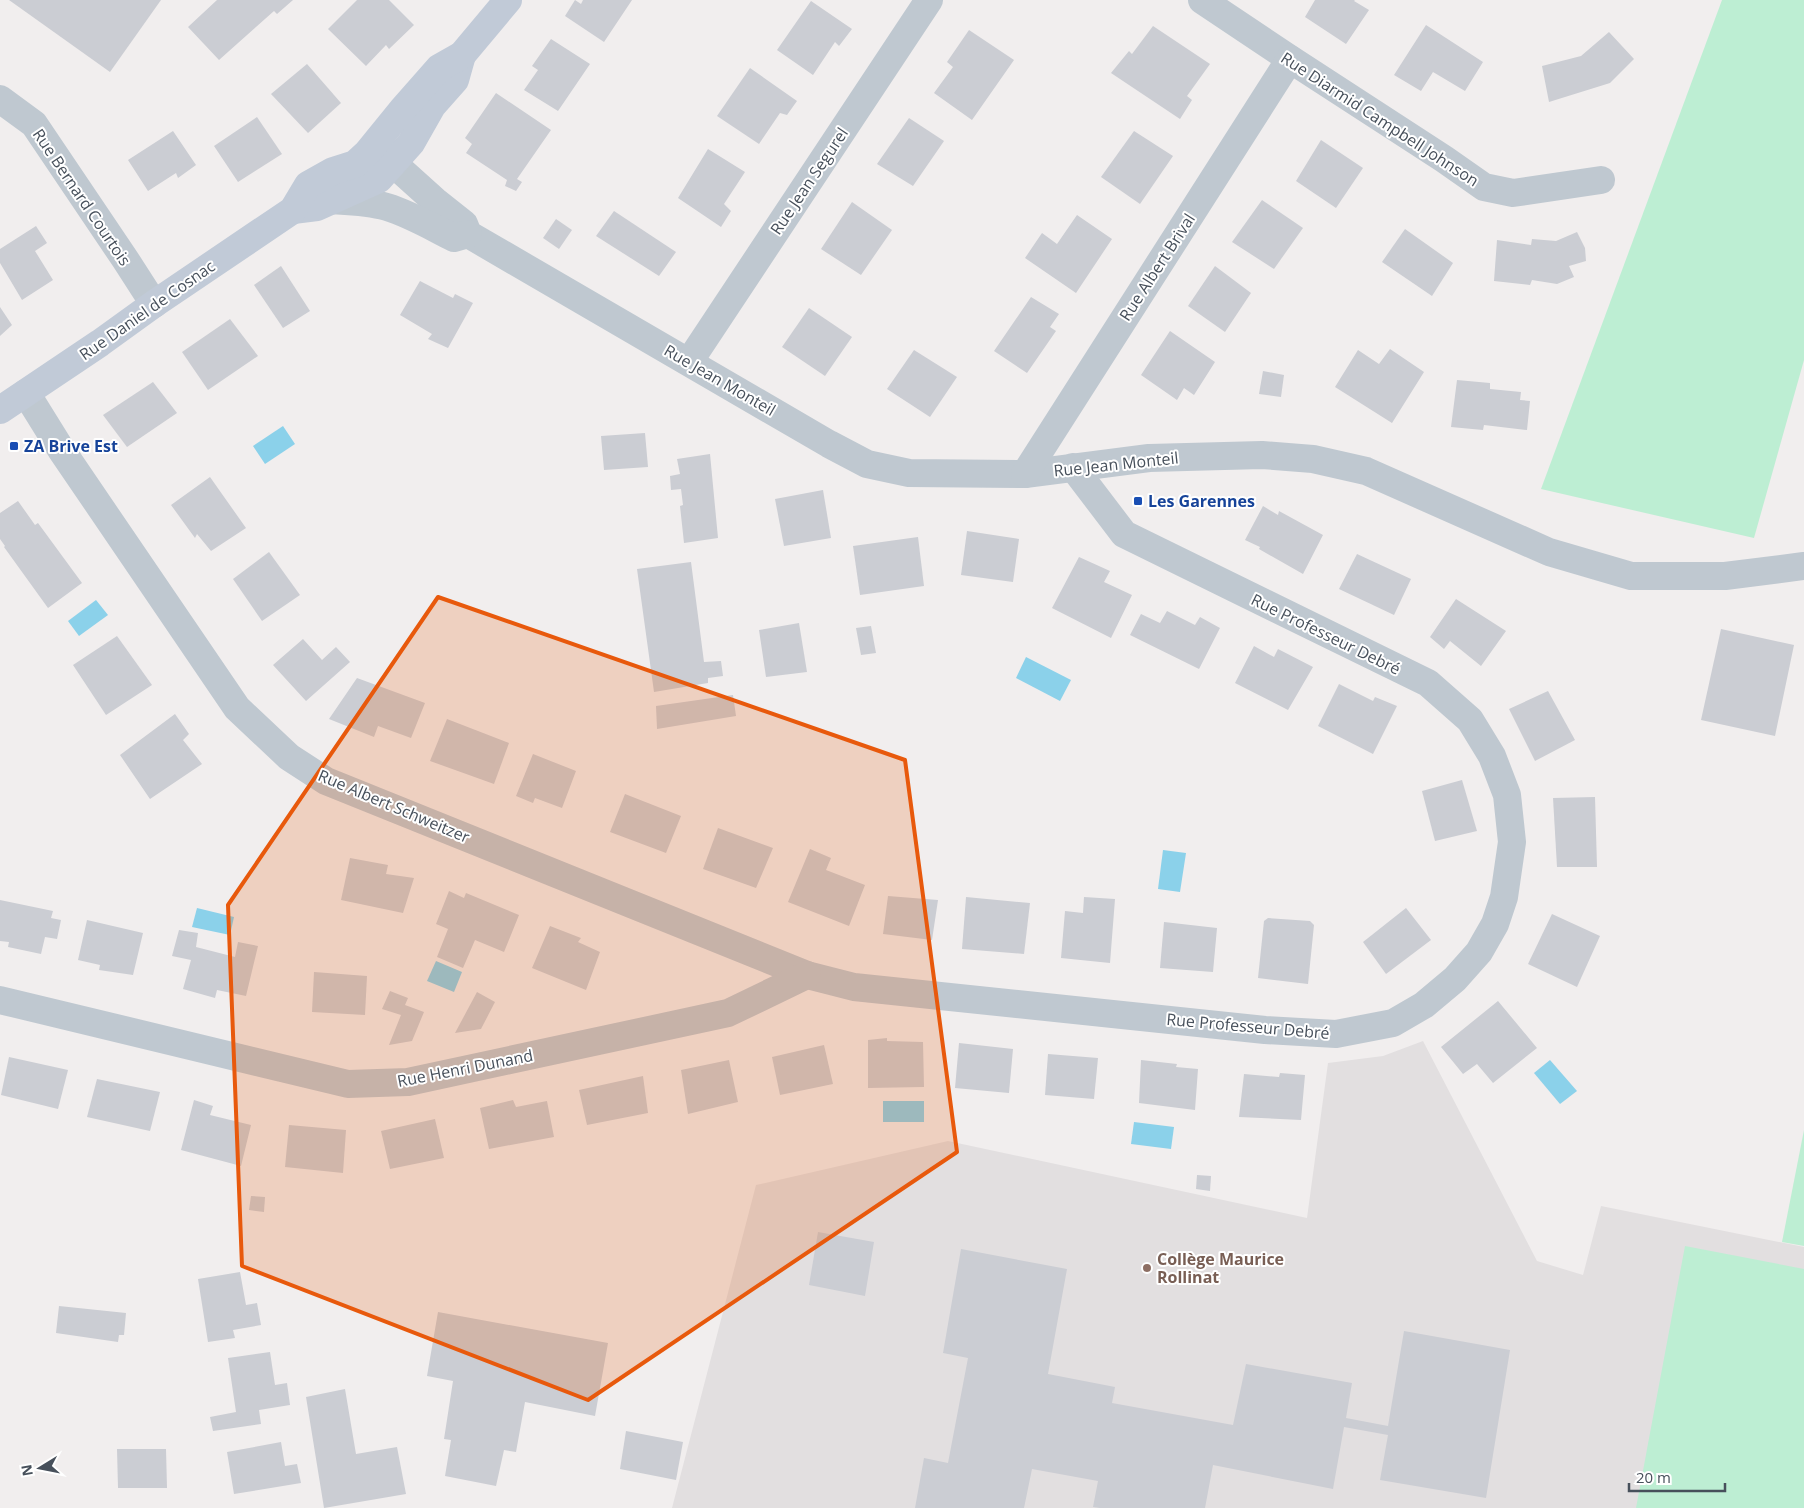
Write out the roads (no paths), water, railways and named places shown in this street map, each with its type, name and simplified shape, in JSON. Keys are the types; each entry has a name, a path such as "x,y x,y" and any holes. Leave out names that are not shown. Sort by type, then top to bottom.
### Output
{"street":[{"name":"Rue Daniel de Cosnac","path":"0,410 293,210 308,185 333,171 355,164 368,153 383,154 411,143 432,106 455,80 462,55 508,0"},
{"name":"Rue Jean Segurel","path":"689,362 929,0"},
{"name":"Rue Diarmid Campbell Johnson","path":"1202,0 1484,187 1513,193 1601,180"},
{"name":"Rue Albert Brival","path":"1025,474 1290,59"},
{"name":"Rue Bernard Courtois","path":"0,99 34,124 154,304"},
{"name":"Rue Daniel de Cosnac","path":"293,210 317,207 379,179 383,154"},
{"name":"Rue Jean Monteil","path":"383,154 435,201 464,224 468,234 829,444 867,464 908,473 1025,474 1150,458 1262,455 1313,459 1366,471 1549,552 1631,576 1725,576 1804,566"},
{"name":"Rue Jean Monteil","path":"329,200 386,206 413,217 454,238 468,234"},
{"name":"Rue Albert Schweitzer","path":"26,393 62,451 237,708 289,757 326,781 807,975"},
{"name":"Rue Professeur Debré","path":"807,975 854,987 1265,1030 1336,1034 1393,1023 1424,1005 1455,979 1479,952 1495,924 1504,897 1512,842 1507,795 1492,756 1470,720 1428,683 1124,534 1073,467"},
{"name":"Rue Henri Dunand","path":"0,1000 348,1084 398,1082 428,1078 728,1013 807,975"}],"water":[{"path":"283,426 295,444 265,464 253,446"},
{"path":"96,600 108,615 79,636 68,621"},
{"path":"1026,657 1071,680 1060,701 1016,678"},
{"path":"1163,850 1186,853 1180,892 1158,889"},
{"path":"197,908 234,917 230,935 192,927"},
{"path":"436,961 462,972 454,992 427,981"},
{"path":"1550,1060 1577,1091 1560,1104 1534,1073"},
{"path":"883,1101 924,1101 924,1122 883,1122"},
{"path":"1134,1122 1174,1127 1171,1149 1131,1144"}],"place":[{"name":"ZA Brive Est","path":"14,446"},
{"name":"Les Garennes","path":"1138,501"},
{"name":"Collège Maurice Rollinat","path":"1147,1268"}]}
